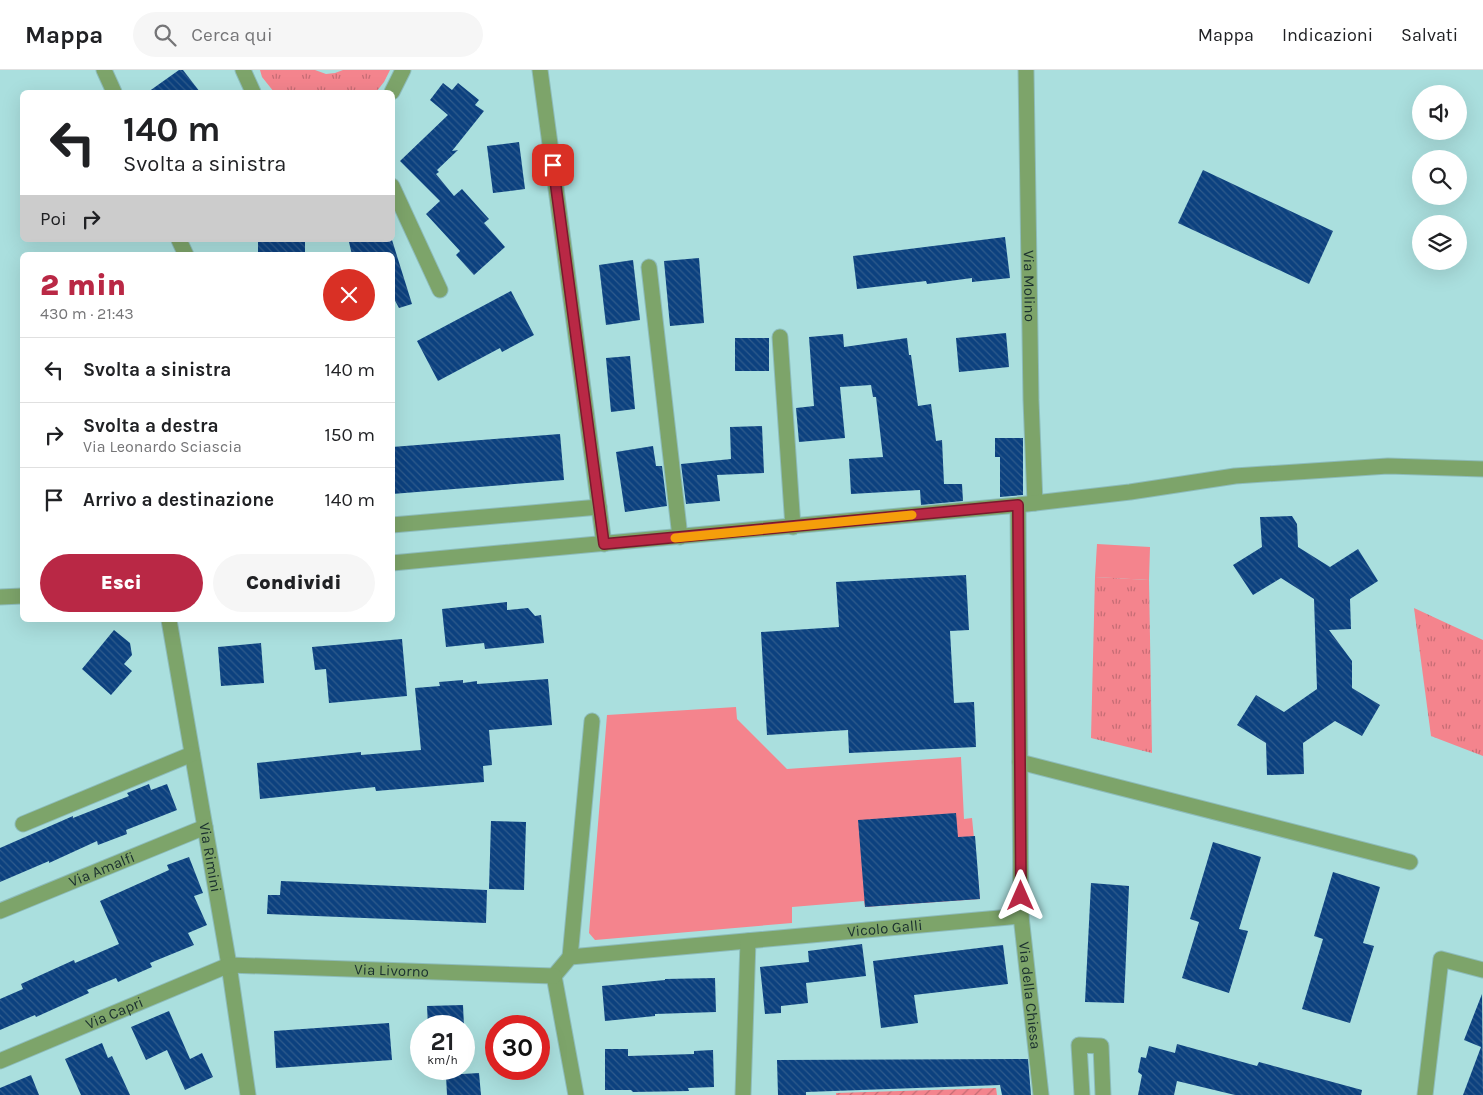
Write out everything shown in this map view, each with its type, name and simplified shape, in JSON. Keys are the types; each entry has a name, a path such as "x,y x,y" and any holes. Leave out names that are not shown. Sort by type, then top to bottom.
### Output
{"street":[{"path":"104,70 113,90"},
{"path":"243,70 252,90"},
{"path":"393,90 403,70"},
{"path":"540,70 604,544"},
{"name":"Via Molino","path":"1026,70 1031,400 1035,503"},
{"path":"395,192 440,290"},
{"path":"649,267 680,537"},
{"path":"780,337 793,527"},
{"path":"395,563 1018,505 1130,492 1235,476 1388,466 1483,469"},
{"name":"Via della Chiesa","path":"1018,505 1022,916 1041,1095"},
{"path":"395,525 599,507"},
{"path":"0,597 20,596"},
{"name":"Via Rimini","path":"169,622 229,965 247,1094"},
{"path":"576,1095 554,976 570,957 592,721"},
{"path":"23,824 192,754"},
{"path":"1020,762 1410,862"},
{"name":"Via Amalfi","path":"0,911 204,827"},
{"name":"Vicolo Galli","path":"570,957 1022,916"},
{"path":"743,1095 748,941"},
{"path":"1425,1095 1441,959 1483,970"},
{"name":"Via Livorno","path":"229,965 554,976"},
{"name":"Via Capri","path":"0,1061 229,965"},
{"path":"1082,1095 1080,1045 1101,1046 1103,1095"}],"green space":[{"path":"260,70 315,70 326,74 343,70 390,70 378,90 272,90 262,77"},
{"path":"1097,544 1150,547 1149,580 1095,577"},
{"path":"1095,577 1149,580 1152,753 1091,738"},
{"path":"1414,608 1483,640 1483,756 1431,736"},
{"path":"736,707 737,719 787,769 961,757 964,819 972,818 980,899 865,907 864,901 792,907 792,923 595,940 589,933 607,715"},
{"path":"996,1088 997,1095 836,1095 836,1093"}],"building":[{"path":"179,70 183,70 198,90 151,90"},
{"path":"443,83 452,90 458,83 479,100 475,105 484,111 452,151 458,150 437,170 439,172 436,174 454,196 462,189 489,219 484,223 505,247 474,275 456,255 460,251 426,214 440,201 400,161 448,115 430,100"},
{"path":"519,142 525,189 493,193 487,146"},
{"path":"1203,170 1333,231 1309,284 1178,223"},
{"path":"1005,237 1010,278 972,282 972,278 927,284 926,281 857,289 853,256"},
{"path":"258,242 305,242 305,252 258,252"},
{"path":"349,242 393,242 412,304 399,308 395,301 395,252 351,252"},
{"path":"699,258 704,323 670,326 664,261"},
{"path":"633,260 640,320 606,325 599,265"},
{"path":"511,291 534,335 502,352 500,348 438,381 417,341"},
{"path":"1006,333 1009,367 959,372 956,338"},
{"path":"843,334 844,347 907,338 918,406 931,404 936,441 942,440 944,484 962,484 963,501 921,505 920,490 851,494 849,459 883,457 876,397 873,397 871,385 840,387 845,438 799,442 796,408 814,406 809,337"},
{"path":"735,338 769,338 769,371 735,371"},
{"path":"630,356 635,409 611,412 606,358"},
{"path":"762,426 764,473 717,475 720,501 686,504 681,464 731,459 730,427"},
{"path":"560,434 564,480 395,494 395,447"},
{"path":"995,438 1023,438 1023,495 1000,497 1000,457 995,457"},
{"path":"653,446 656,466 662,466 667,506 625,512 616,452"},
{"path":"1292,516 1297,524 1298,547 1330,567 1358,549 1378,581 1350,599 1351,629 1329,630 1352,661 1352,688 1380,705 1362,736 1335,721 1303,743 1304,774 1267,775 1266,743 1237,725 1256,695 1284,712 1317,689 1314,599 1281,578 1253,595 1233,565 1262,547 1260,517"},
{"path":"966,575 969,630 950,631 954,703 974,702 976,747 849,753 848,730 767,735 761,632 839,627 836,582"},
{"path":"507,602 507,610 528,608 535,616 541,615 544,643 485,649 484,643 446,647 442,609"},
{"path":"114,630 130,643 132,655 124,664 132,671 111,695 82,669"},
{"path":"402,639 407,696 329,703 326,669 315,670 312,647"},
{"path":"261,643 264,683 221,686 218,647"},
{"path":"548,679 552,725 489,730 492,765 483,766 484,782 376,791 375,787 260,799 257,763 361,752 361,755 421,750 415,688 440,686 439,682 463,680 463,683 477,681 477,684"},
{"path":"149,784 151,790 167,784 177,810 126,830 127,834 98,845 97,841 49,863 49,861 0,882 0,848 73,816 73,818 129,796 127,793"},
{"path":"956,813 958,837 975,836 980,899 865,907 858,820"},
{"path":"491,821 526,822 524,890 489,889"},
{"path":"1213,842 1261,857 1239,929 1248,931 1229,993 1182,978 1199,922 1190,919"},
{"path":"189,857 203,893 194,896 207,925 188,933 194,945 150,963 152,967 118,982 116,978 87,990 89,993 36,1017 35,1015 0,1030 0,999 23,989 21,984 74,960 75,963 119,944 100,901 169,870 167,865"},
{"path":"1333,872 1380,887 1363,943 1374,946 1350,1023 1302,1009 1323,939 1314,936"},
{"path":"281,881 487,890 486,923 267,914 268,895 280,895"},
{"path":"1091,883 1129,886 1124,1003 1085,1002"},
{"path":"862,944 866,976 806,983 808,1003 781,1006 781,1013 765,1014 760,967 809,962 808,951"},
{"path":"1003,945 1008,984 914,995 918,1023 881,1028 873,961"},
{"path":"715,978 716,1012 655,1014 655,1016 605,1021 602,986 665,979"},
{"path":"1482,994 1483,1095 1463,1095 1481,1047 1464,1040"},
{"path":"463,1005 463,1015 427,1015 427,1006"},
{"path":"169,1011 190,1059 202,1053 213,1077 185,1090 167,1050 146,1060 131,1027"},
{"path":"389,1023 392,1060 276,1068 274,1031"},
{"path":"102,1043 108,1058 112,1056 130,1095 81,1095 65,1059"},
{"path":"1177,1044 1257,1066 1259,1062 1362,1090 1361,1095 1235,1095 1177,1081 1174,1095 1138,1095 1142,1075 1138,1072 1141,1057 1146,1058 1149,1046 1175,1053"},
{"path":"605,1049 628,1049 628,1056 694,1054 694,1051 713,1050 714,1087 688,1088 689,1091 633,1092 631,1090 605,1090"},
{"path":"1028,1059 1031,1095 1002,1095 1000,1085 806,1092 806,1095 778,1095 777,1060"},
{"path":"475,1073 479,1073 481,1095 447,1095 446,1080 475,1080"},
{"path":"31,1075 39,1095 0,1095 0,1088"}],"slow traffic":[{"path":"675,538 912,515"}],"route":[{"path":"553,165 604,544 1018,505 1021,896"}]}
